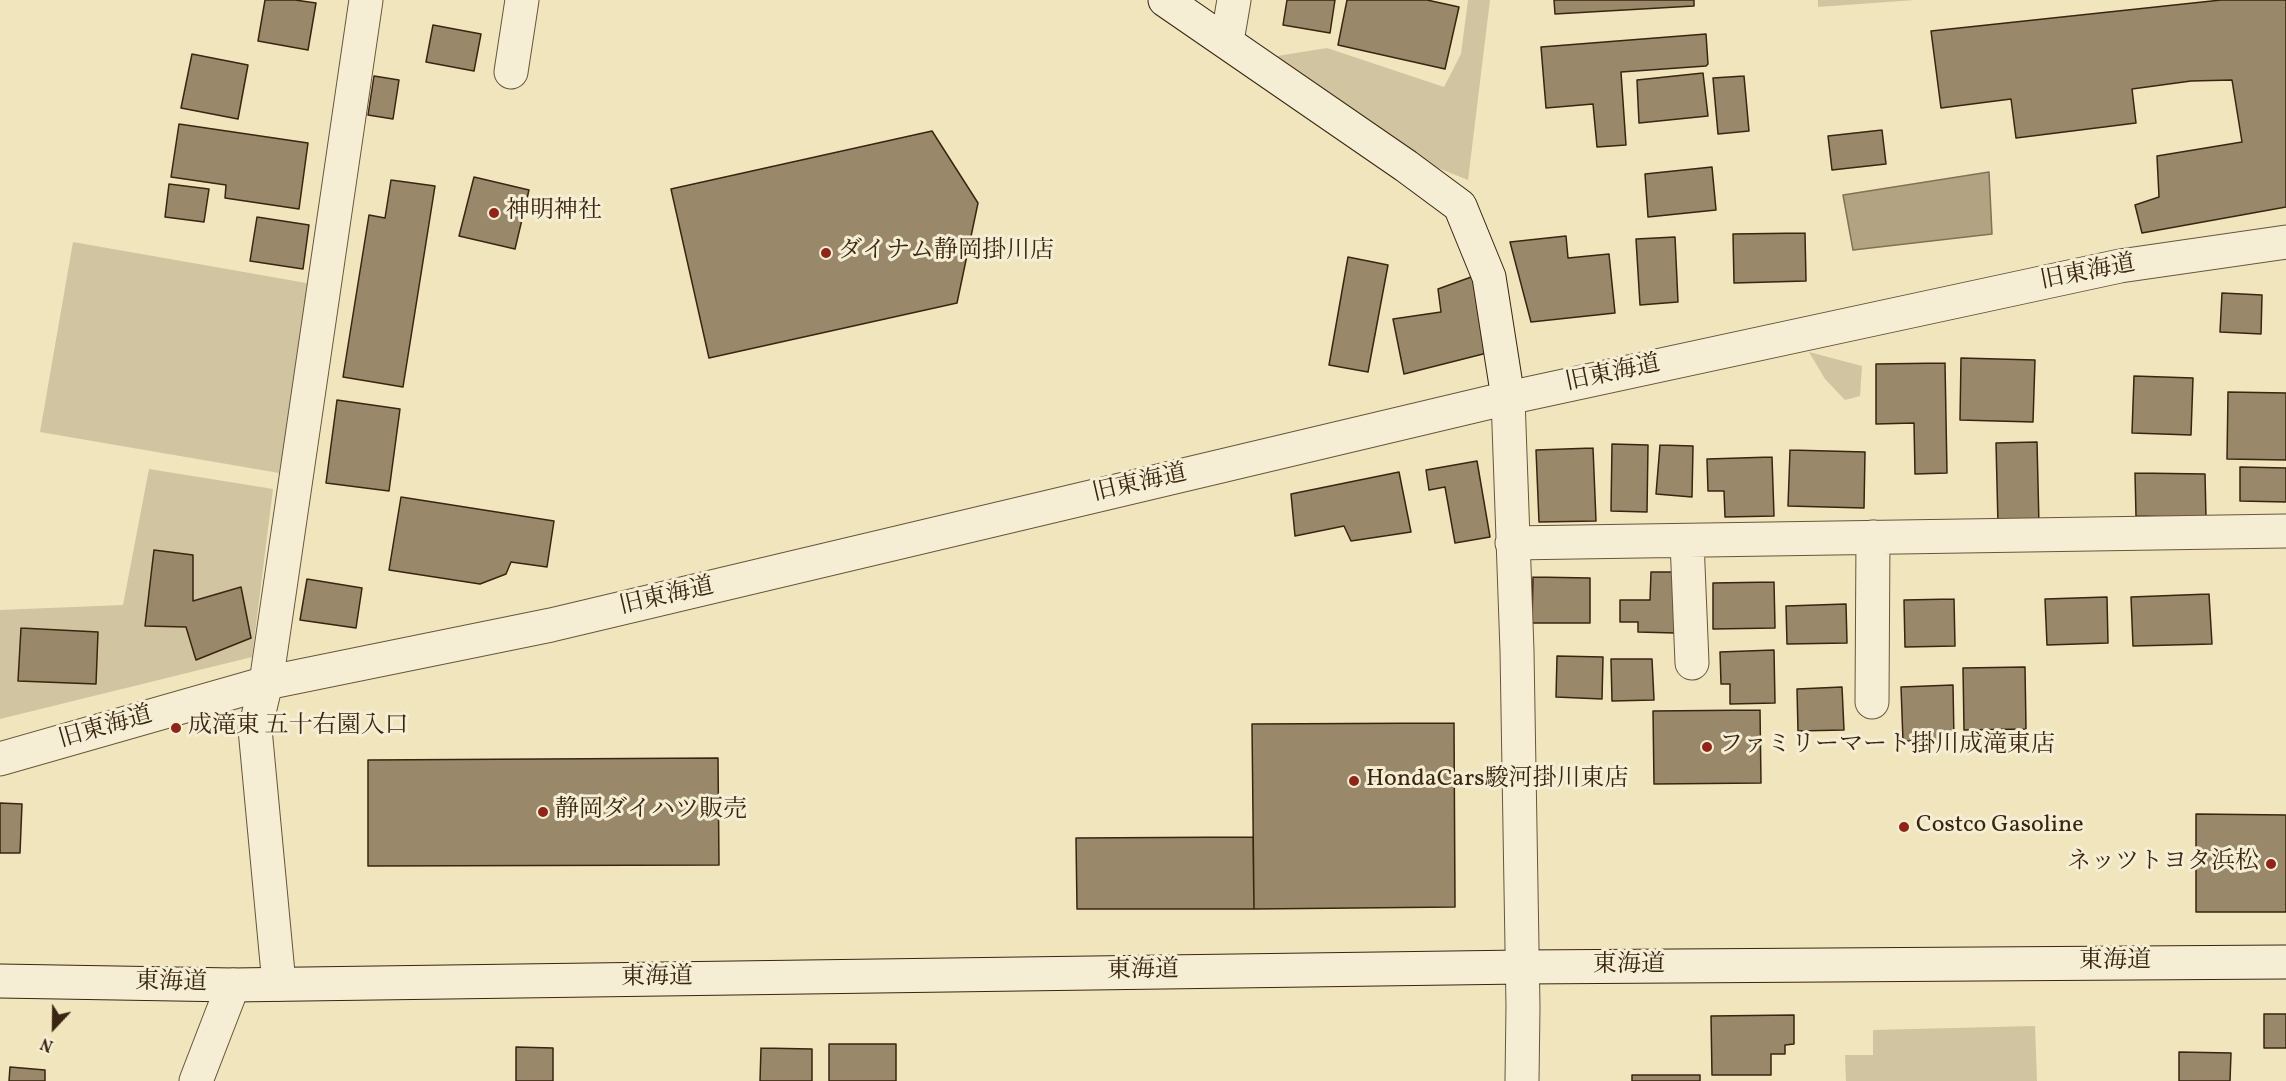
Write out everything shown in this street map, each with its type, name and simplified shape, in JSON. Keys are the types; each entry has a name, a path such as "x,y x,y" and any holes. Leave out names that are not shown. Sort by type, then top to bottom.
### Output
{"street":[{"path":"279,984 255,729 266,683 366,0"},
{"path":"511,72 522,0"},
{"path":"1165,0 1406,165 1460,206 1489,277 1508,398 1517,651 1522,1081"},
{"path":"1227,41 1234,0"},
{"name":"旧東海道","path":"0,759 266,683 551,625 1508,398 2120,266 2286,242"},
{"path":"1512,543 2286,531"},
{"path":"1872,702 1873,537"},
{"path":"1688,541 1692,663"},
{"name":"東海道","path":"0,981 233,985 1522,968 2286,962"},
{"path":"196,1081 233,985"}],"shaded area":[{"path":"1468,0 1490,0 1468,180 1371,141 1277,56 1327,48 1444,87 1461,54"},
{"path":"1818,0 1915,0 1818,7"},
{"path":"1989,172 1992,234 1853,250 1843,195"},
{"path":"73,242 312,284 279,473 40,432"},
{"path":"1809,352 1862,366 1860,396 1845,400 1825,379"},
{"path":"149,469 273,489 252,657 0,719 0,610 123,605"},
{"path":"2035,1026 2037,1081 1846,1081 1845,1055 1873,1055 1873,1030"}],"building":[{"path":"265,0 316,3 308,50 258,41"},
{"path":"1287,0 1335,0 1330,33 1283,25"},
{"path":"1347,0 1427,0 1459,7 1445,69 1338,45"},
{"path":"1554,0 1694,0 1694,6 1555,14"},
{"path":"2221,0 2286,0 2286,207 2142,233 2135,205 2159,197 2157,156 2242,142 2232,80 2191,81 2132,89 2136,123 2016,138 2011,99 1941,108 1931,31"},
{"path":"433,25 481,34 474,71 426,62"},
{"path":"1706,34 1708,64 1706,66 1621,72 1626,145 1597,147 1593,104 1546,108 1541,47"},
{"path":"192,54 248,65 238,119 181,108"},
{"path":"1703,73 1708,116 1639,123 1637,80"},
{"path":"374,76 399,80 393,119 368,115"},
{"path":"1744,76 1749,131 1718,134 1713,78"},
{"path":"179,124 308,143 299,209 225,198 226,185 171,177"},
{"path":"1882,130 1886,164 1832,170 1828,136"},
{"name":"ダイナム静岡掛川店","path":"932,131 978,203 957,303 709,358 671,189"},
{"path":"1712,167 1716,210 1648,217 1645,174"},
{"name":"神明神社","path":"474,177 529,190 515,249 459,236"},
{"path":"391,180 435,186 403,387 343,377 369,215 385,218"},
{"path":"169,184 209,189 204,222 165,217"},
{"path":"257,217 309,225 303,269 250,261"},
{"path":"1805,233 1806,281 1734,283 1733,234"},
{"path":"1566,236 1568,258 1609,254 1615,313 1531,322 1510,242"},
{"path":"1675,237 1678,302 1640,305 1636,239"},
{"path":"1348,257 1388,265 1368,372 1329,365"},
{"path":"1474,276 1487,353 1404,374 1393,319 1441,312 1438,289"},
{"path":"2222,293 2262,295 2261,334 2220,332"},
{"path":"1961,358 2035,360 2033,422 1960,420"},
{"path":"1945,363 1947,473 1915,474 1914,423 1876,424 1876,364"},
{"path":"2134,376 2193,378 2191,435 2132,433"},
{"path":"2228,392 2286,393 2286,460 2227,459"},
{"path":"337,400 400,409 389,491 326,483"},
{"path":"2037,442 2039,525 1998,525 1996,443"},
{"path":"1612,444 1648,445 1647,512 1611,511"},
{"path":"1660,445 1693,446 1692,497 1656,494"},
{"path":"1593,448 1596,521 1539,522 1536,450"},
{"path":"1790,450 1865,452 1864,508 1788,506"},
{"path":"1772,457 1774,516 1725,517 1724,491 1708,491 1707,459"},
{"path":"1477,461 1490,537 1455,543 1445,487 1429,490 1426,470"},
{"path":"2240,467 2286,468 2286,502 2240,501"},
{"path":"1399,472 1411,532 1351,541 1344,526 1295,536 1291,494"},
{"path":"2135,473 2205,474 2206,518 2136,516"},
{"path":"401,497 554,521 547,567 511,562 506,574 480,584 389,570"},
{"path":"154,550 193,555 193,601 241,587 251,638 196,660 186,627 145,626"},
{"path":"1651,572 1675,572 1675,633 1638,632 1638,622 1620,622 1620,600 1650,600"},
{"path":"1533,577 1590,578 1590,623 1532,623"},
{"path":"307,579 362,588 356,628 300,620"},
{"path":"1774,582 1775,628 1713,629 1713,583"},
{"path":"2209,594 2212,644 2133,646 2131,597"},
{"path":"2107,597 2108,643 2047,645 2045,599"},
{"path":"1954,599 1955,646 1905,647 1904,600"},
{"path":"1846,604 1847,643 1787,644 1786,606"},
{"path":"21,628 98,632 96,684 18,681"},
{"path":"1774,650 1775,703 1730,704 1730,684 1721,684 1720,652"},
{"path":"1557,656 1603,657 1602,699 1556,697"},
{"path":"1611,659 1652,659 1654,700 1612,701"},
{"path":"2025,667 2026,729 1964,730 1963,668"},
{"path":"1953,685 1954,740 1903,741 1901,687"},
{"path":"1842,687 1844,730 1798,731 1797,689"},
{"name":"ファミリーマート掛川成滝東店","path":"1760,710 1761,783 1654,784 1653,711"},
{"name":"HondaCars駿河掛川東店","path":"1454,723 1455,907 1254,909 1252,724"},
{"name":"静岡ダイハツ販売","path":"718,758 719,865 368,866 368,760"},
{"path":"0,803 22,804 20,853 0,853"},
{"path":"2196,814 2286,815 2286,912 2196,912"},
{"path":"1253,837 1254,909 1077,909 1076,838"},
{"path":"2264,1014 2286,1014 2286,1048 2264,1048"},
{"path":"1794,1015 1794,1044 1785,1045 1785,1054 1771,1054 1771,1075 1712,1075 1711,1016"},
{"path":"829,1044 896,1044 896,1081 829,1081"},
{"path":"516,1047 553,1048 553,1081 516,1081"},
{"path":"761,1048 812,1049 812,1081 760,1081"},
{"path":"2179,1052 2231,1053 2230,1081 2179,1081"},
{"path":"10,1067 45,1070 45,1081 9,1081"},
{"path":"1632,1075 1700,1075 1700,1081 1632,1081"}],"place":[{"name":"神明神社","path":"494,213"},
{"name":"ダイナム静岡掛川店","path":"826,253"},
{"name":"成滝東 五十右園入口","path":"176,728"},
{"name":"ファミリーマート掛川成滝東店","path":"1707,747"},
{"name":"HondaCars駿河掛川東店","path":"1354,781"},
{"name":"静岡ダイハツ販売","path":"543,812"},
{"name":"Costco Gasoline","path":"1904,827"},
{"name":"ネッツトヨタ浜松","path":"2271,864"}]}
